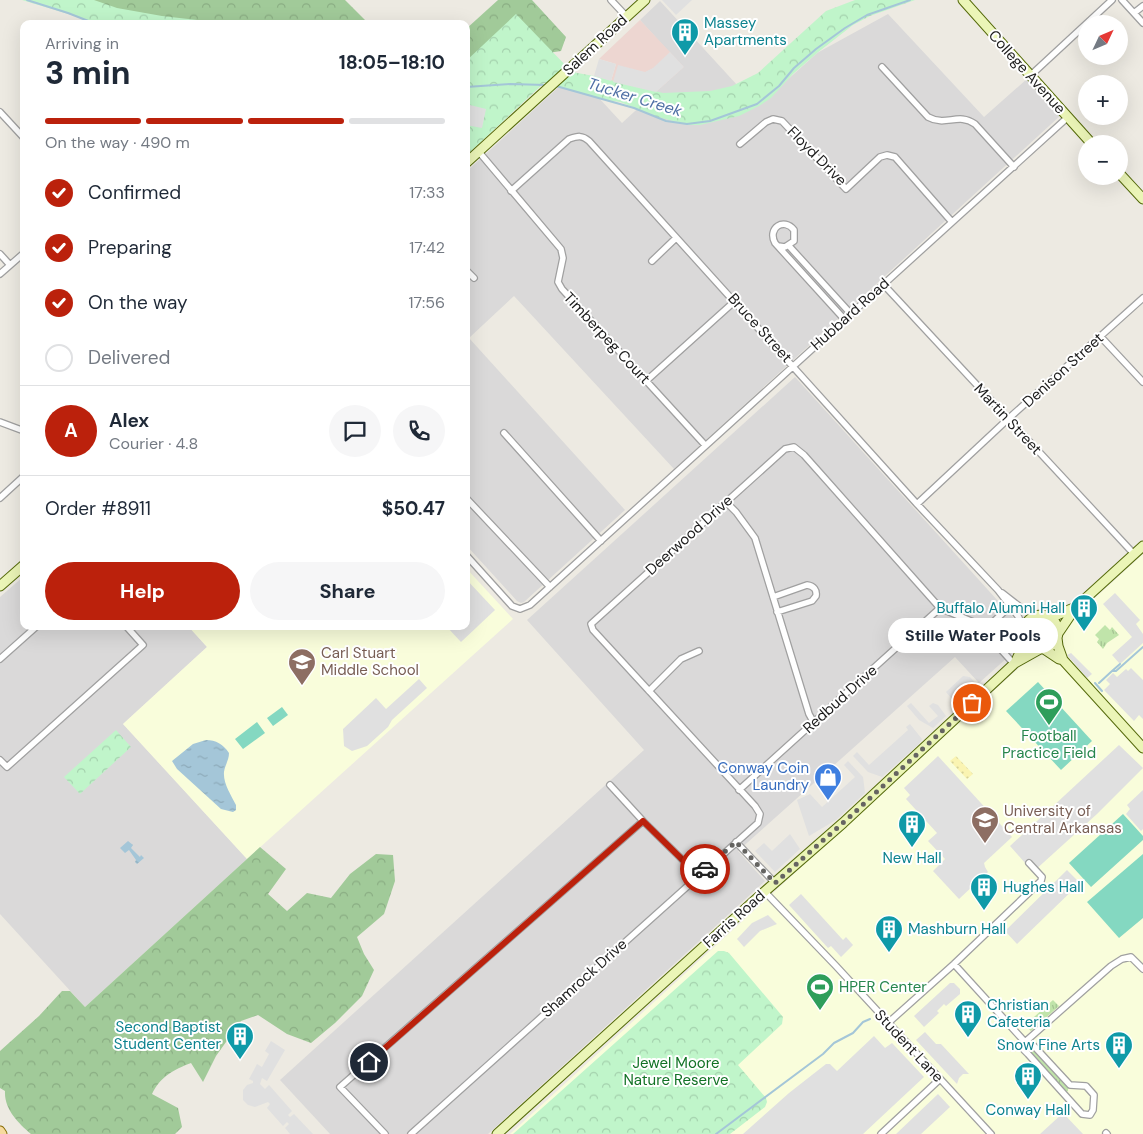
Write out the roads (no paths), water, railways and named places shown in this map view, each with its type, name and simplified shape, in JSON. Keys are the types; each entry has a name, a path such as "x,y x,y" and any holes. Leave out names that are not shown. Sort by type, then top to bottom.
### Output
{"street":[{"path":"611,0 626,16"},
{"name":"Salem Road","path":"470,160 645,0"},
{"name":"College Avenue","path":"963,0 1084,135"},
{"path":"1031,75 1112,0"},
{"path":"1122,0 1143,23"},
{"path":"1134,14 1143,6"},
{"path":"882,67 928,117 936,121 968,119 975,124 1014,167"},
{"path":"0,112 20,134"},
{"name":"Hubbard Road","path":"470,560 512,606 520,609 530,605 1068,117"},
{"name":"Floyd Drive","path":"740,144 766,122 773,119 782,121 846,189 880,157 887,155 895,156 952,222"},
{"name":"Bruce Street","path":"511,191 569,138 584,137 735,301 917,504 998,590 1018,616 1024,632"},
{"name":"Timberpeg Court","path":"479,152 561,248 563,258 558,282 562,289 705,445"},
{"path":"1128,183 1143,199"},
{"path":"778,246 789,246 794,241 796,234 792,227 785,224 778,225 772,232 772,240 845,320"},
{"path":"652,261 676,238"},
{"path":"789,246 851,314"},
{"path":"0,254 10,265"},
{"path":"0,274 20,256"},
{"path":"470,274 474,278"},
{"name":"Martin Street","path":"883,284 1134,554"},
{"name":"Denison Street","path":"917,504 1008,419 1143,298"},
{"path":"646,381 735,301"},
{"path":"1100,336 1143,382"},
{"path":"0,422 20,430"},
{"path":"504,433 601,541"},
{"name":"Deerwood Drive","path":"649,691 593,630 591,624 785,449 794,447 804,455 940,608"},
{"path":"0,498 20,480"},
{"path":"470,502 550,587"},
{"path":"726,502 736,512 755,538 809,714 814,723"},
{"path":"1042,649 1053,644 1076,607 1143,546"},
{"path":"0,586 20,568"},
{"path":"773,597 807,585 813,586 816,590 816,596 812,601 778,612"},
{"name":"Bruce Street","path":"998,590 1024,610 1043,615"},
{"path":"985,630 1010,606"},
{"path":"1063,660 1030,645 1024,632 1029,620 1043,615 1057,615 1076,607"},
{"path":"940,608 978,624 1015,663"},
{"name":"Redbud Drive","path":"739,790 940,608"},
{"path":"1043,615 1056,622 1058,646 1063,660 1143,748"},
{"path":"0,660 33,630"},
{"path":"0,760 7,767 143,645 130,630"},
{"name":"Farris Road","path":"497,1134 924,749 1015,663 1022,648 1024,632"},
{"name":"Farris Road","path":"1015,663 1042,649"},
{"path":"699,651 681,659 649,691 739,790"},
{"path":"610,785 643,821 698,875"},
{"name":"Shamrock Drive","path":"411,1134 758,822 760,814 739,790"},
{"path":"385,1134 340,1087 643,821"},
{"path":"736,842 775,883"},
{"path":"888,1024 1041,881 1042,877 1029,863"},
{"name":"Student Lane","path":"765,892 832,961 991,1134"},
{"path":"1070,1085 1086,1086 1094,1095 1092,1113 1087,1116 1082,1114 1024,1050 1026,1042 1075,997 1119,961 1131,957 1143,969"},
{"path":"954,964 1026,1042 1033,1045 1070,1085 1072,1092 1067,1097"},
{"path":"880,1134 940,1079"}],"water":[{"path":"206,740 219,743 229,753 224,776 236,805 236,810 233,812 221,809 177,769 172,761 193,744"},
{"path":"128,841 133,845 131,848 140,857 141,855 144,858 137,864 129,850 125,853 120,848"}],"waterway":[{"name":"Tucker Creek","path":"27,0 86,20"},
{"name":"Tucker Creek","path":"556,86 634,108 666,121 687,124 710,121 757,104 779,86 794,68 845,28 867,15 910,0"},
{"name":"Tucker Creek","path":"470,87 510,84 546,85"},
{"path":"1099,683 1143,647"},
{"path":"1112,671 1120,664"},
{"path":"1095,683 1102,691"},
{"path":"716,1134 823,1054 834,1043 853,1033 863,1022 870,1019"}],"place":[{"name":"Massey Apartments","path":"685,56"},
{"name":"Buffalo Alumni Hall","path":"1084,632"},
{"name":"Carl Stuart Middle School","path":"302,686"},
{"name":"Stille Water Pools","path":"972,703"},
{"name":"Football Practice Field","path":"1049,726"},
{"name":"Conway Coin Laundry","path":"828,801"},
{"name":"University of Central Arkansas","path":"985,844"},
{"name":"New Hall","path":"912,848"},
{"name":"Hughes Hall","path":"984,911"},
{"name":"Mashburn Hall","path":"889,953"},
{"name":"HPER Center","path":"820,1011"},
{"name":"Christian Cafeteria","path":"968,1038"},
{"name":"Second Baptist Student Center","path":"240,1060"},
{"name":"Snow Fine Arts","path":"1119,1069"},
{"name":"Conway Hall","path":"1028,1100"}],"park label":[{"name":"Jewel Moore Nature Reserve","path":"676,1072"}]}
